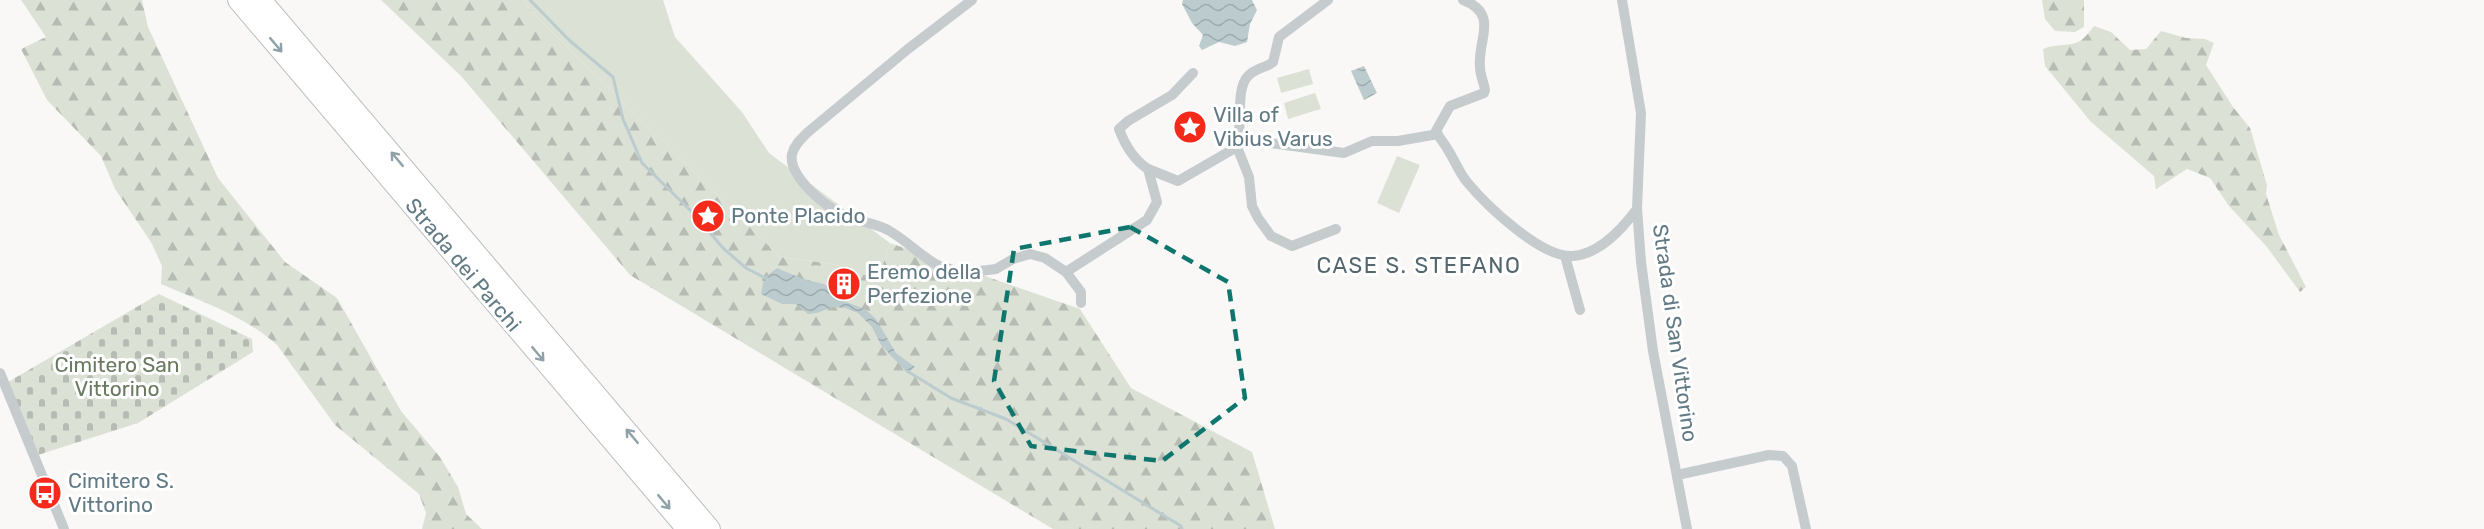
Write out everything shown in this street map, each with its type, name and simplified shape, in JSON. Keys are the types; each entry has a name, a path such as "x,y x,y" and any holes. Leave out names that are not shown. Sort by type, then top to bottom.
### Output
{"highway":[{"name":"Strada dei Parchi","path":"238,0 687,529"},
{"name":"Strada dei Parchi","path":"261,0 710,529"}],"street":[{"path":"972,0 908,49 808,132 794,148 792,157 794,166 805,185 832,209 848,217 870,222 886,229 925,259 946,270 977,275 980,271 996,269 1013,259 1030,254 1045,258 1066,272 1081,292 1081,303"},
{"path":"1328,0 1278,37 1273,62 1251,73 1245,80 1241,91 1238,143 1250,180 1253,210 1271,236 1292,246 1336,229"},
{"path":"1463,0 1478,9 1484,18 1480,67 1485,90 1478,96 1450,106 1437,127 1437,135 1471,187 1527,237 1548,251 1565,256 1583,254 1601,245 1618,232 1637,208"},
{"name":"Strada di San Vittorino","path":"1622,0 1642,118 1637,208 1641,262 1649,323 1687,529"},
{"path":"1193,73 1172,95 1128,121 1119,129 1123,141 1148,169 1178,182 1238,143 1344,153 1372,141 1398,141 1437,135"},
{"path":"1066,272 1147,220 1157,202 1148,169"},
{"path":"1565,256 1580,310"},
{"path":"0,373 64,529"},
{"path":"1677,475 1771,455 1783,456 1792,466 1806,529"}],"highlighted area":[{"path":"1130,227 1228,282 1245,398 1162,461 1031,446 994,381 1014,249"}],"green space":[{"path":"21,0 142,0 148,27 218,178 285,262 337,298 401,411 440,457 458,487 466,514 482,529 422,529 426,513 419,494 335,425 277,345 237,317 161,284 162,266 151,242 115,189 101,156 47,100 21,49 46,37"},
{"path":"381,0 523,0 537,17 780,257 833,264 903,288 883,264 890,243 1080,309 1131,388 1252,452 1275,529 1053,529 630,275 461,76"},
{"path":"523,0 663,0 675,37 742,112 769,153 890,243 883,264 905,289 833,264 780,257 537,17"},
{"path":"2042,0 2084,0 2084,27 2075,32 2055,31 2045,19"},
{"path":"2094,26 2111,32 2130,50 2146,49 2161,31 2186,38 2205,39 2214,43 2206,65 2233,107 2250,128 2267,185 2266,194 2279,235 2306,287 2300,292 2267,247 2229,206 2210,178 2187,169 2156,189 2154,176 2091,122 2045,66 2043,49 2076,43 2084,38"},
{"path":"1309,69 1313,84 1281,93 1277,78"},
{"path":"1315,93 1321,109 1288,119 1284,103"},
{"path":"1397,156 1420,165 1399,213 1377,203"},
{"name":"Cimitero San Vittorino","path":"159,294 252,339 253,352 138,423 38,455 8,382"}],"water":[{"path":"1183,0 1252,0 1257,10 1250,24 1247,42 1235,46 1219,42 1202,50 1199,46 1203,35 1192,23 1182,4"},
{"path":"1364,66 1377,93 1364,100 1351,71"},
{"path":"777,268 803,279 824,284 839,294 843,301 865,309 876,319 896,353 915,367 908,373 881,345 872,327 858,313 845,308 833,307 808,314 796,304 782,304 761,294 764,278"}],"waterway":[{"path":"530,0 569,40 613,77 623,119 642,163 694,214 723,248 746,268 767,279"},
{"path":"907,371 951,398 1006,419 1181,526 1182,529"}],"place":[{"name":"Villa of Vibius Varus","path":"1190,127"},
{"name":"Ponte Placido","path":"708,216"},
{"name":"Eremo della Perfezione","path":"844,284"},
{"name":"Cimitero S. Vittorino","path":"45,493"}],"district":[{"name":"CASE S. STEFANO","path":"1419,265"}]}
